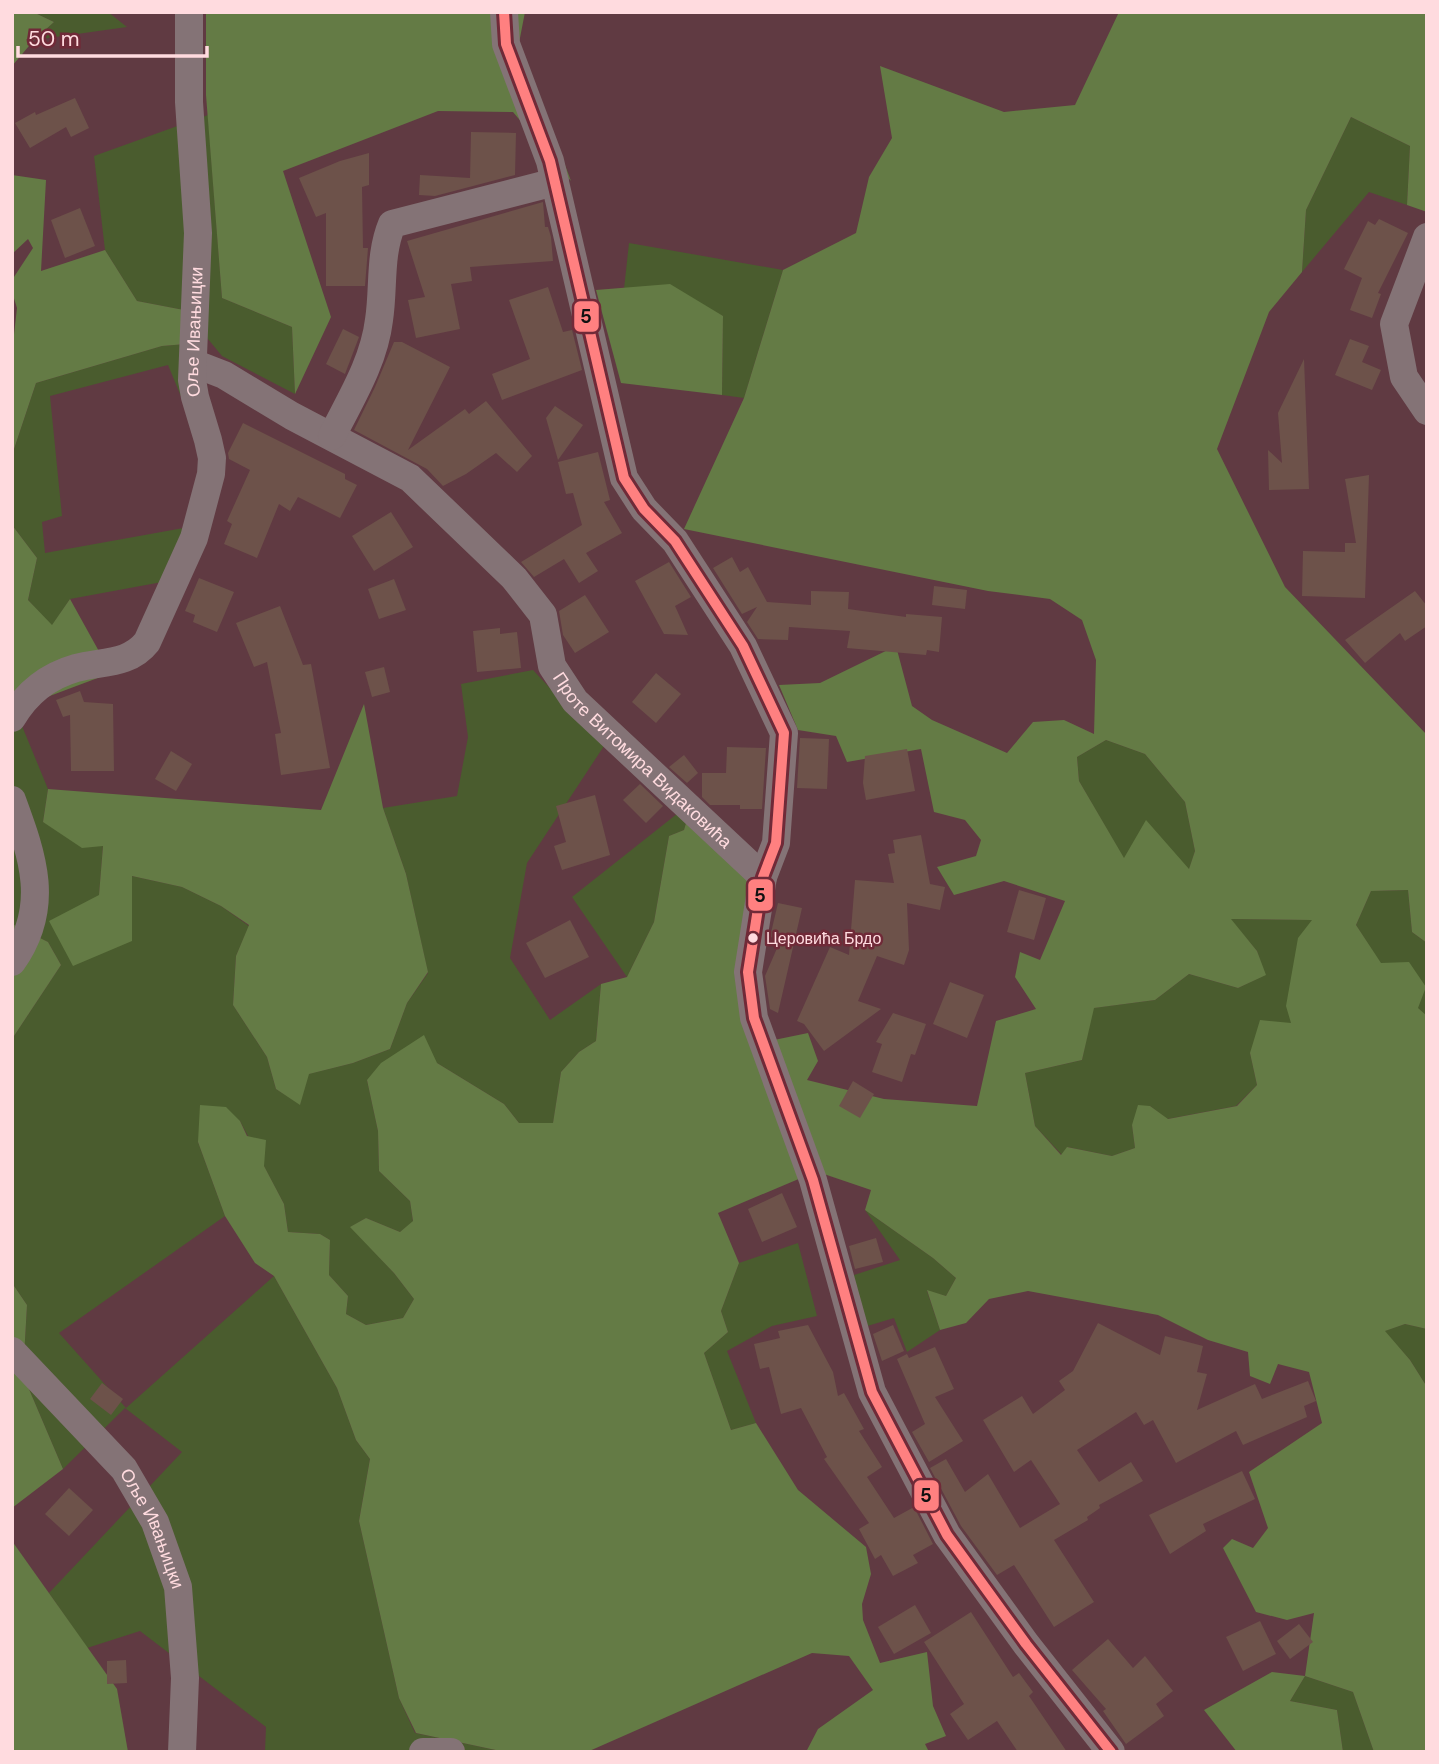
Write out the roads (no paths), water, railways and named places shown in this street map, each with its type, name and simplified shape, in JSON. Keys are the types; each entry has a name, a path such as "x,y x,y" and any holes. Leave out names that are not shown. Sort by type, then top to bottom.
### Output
{"street":[{"name":"Оље Ивањицки","path":"12,718 27,697 58,674 122,660 141,650 194,538 211,474 212,458 195,397 193,363 198,233 189,102 189,12"},
{"path":"504,12 506,44 550,161 624,478 644,509 676,541 743,646 784,733 776,843 763,877 748,972 754,1018 813,1180 872,1392 947,1535 1026,1644 1111,1752"},
{"path":"332,436 366,367 376,333 385,241 392,224 555,181"},
{"path":"1427,237 1394,324 1404,377 1427,411"},
{"name":"Проте Витомира Видаковића","path":"193,363 225,374 292,416 410,478 514,578 542,615 552,666 575,701 763,877"},
{"path":"12,800 31,853 36,891 29,931 12,962"},
{"name":"Оље Ивањицки","path":"12,1351 124,1469 155,1522 177,1587 185,1678 182,1752"},
{"path":"423,1752 451,1752"}],"place":[{"name":"Церовића Брдо","path":"753,938"}]}
